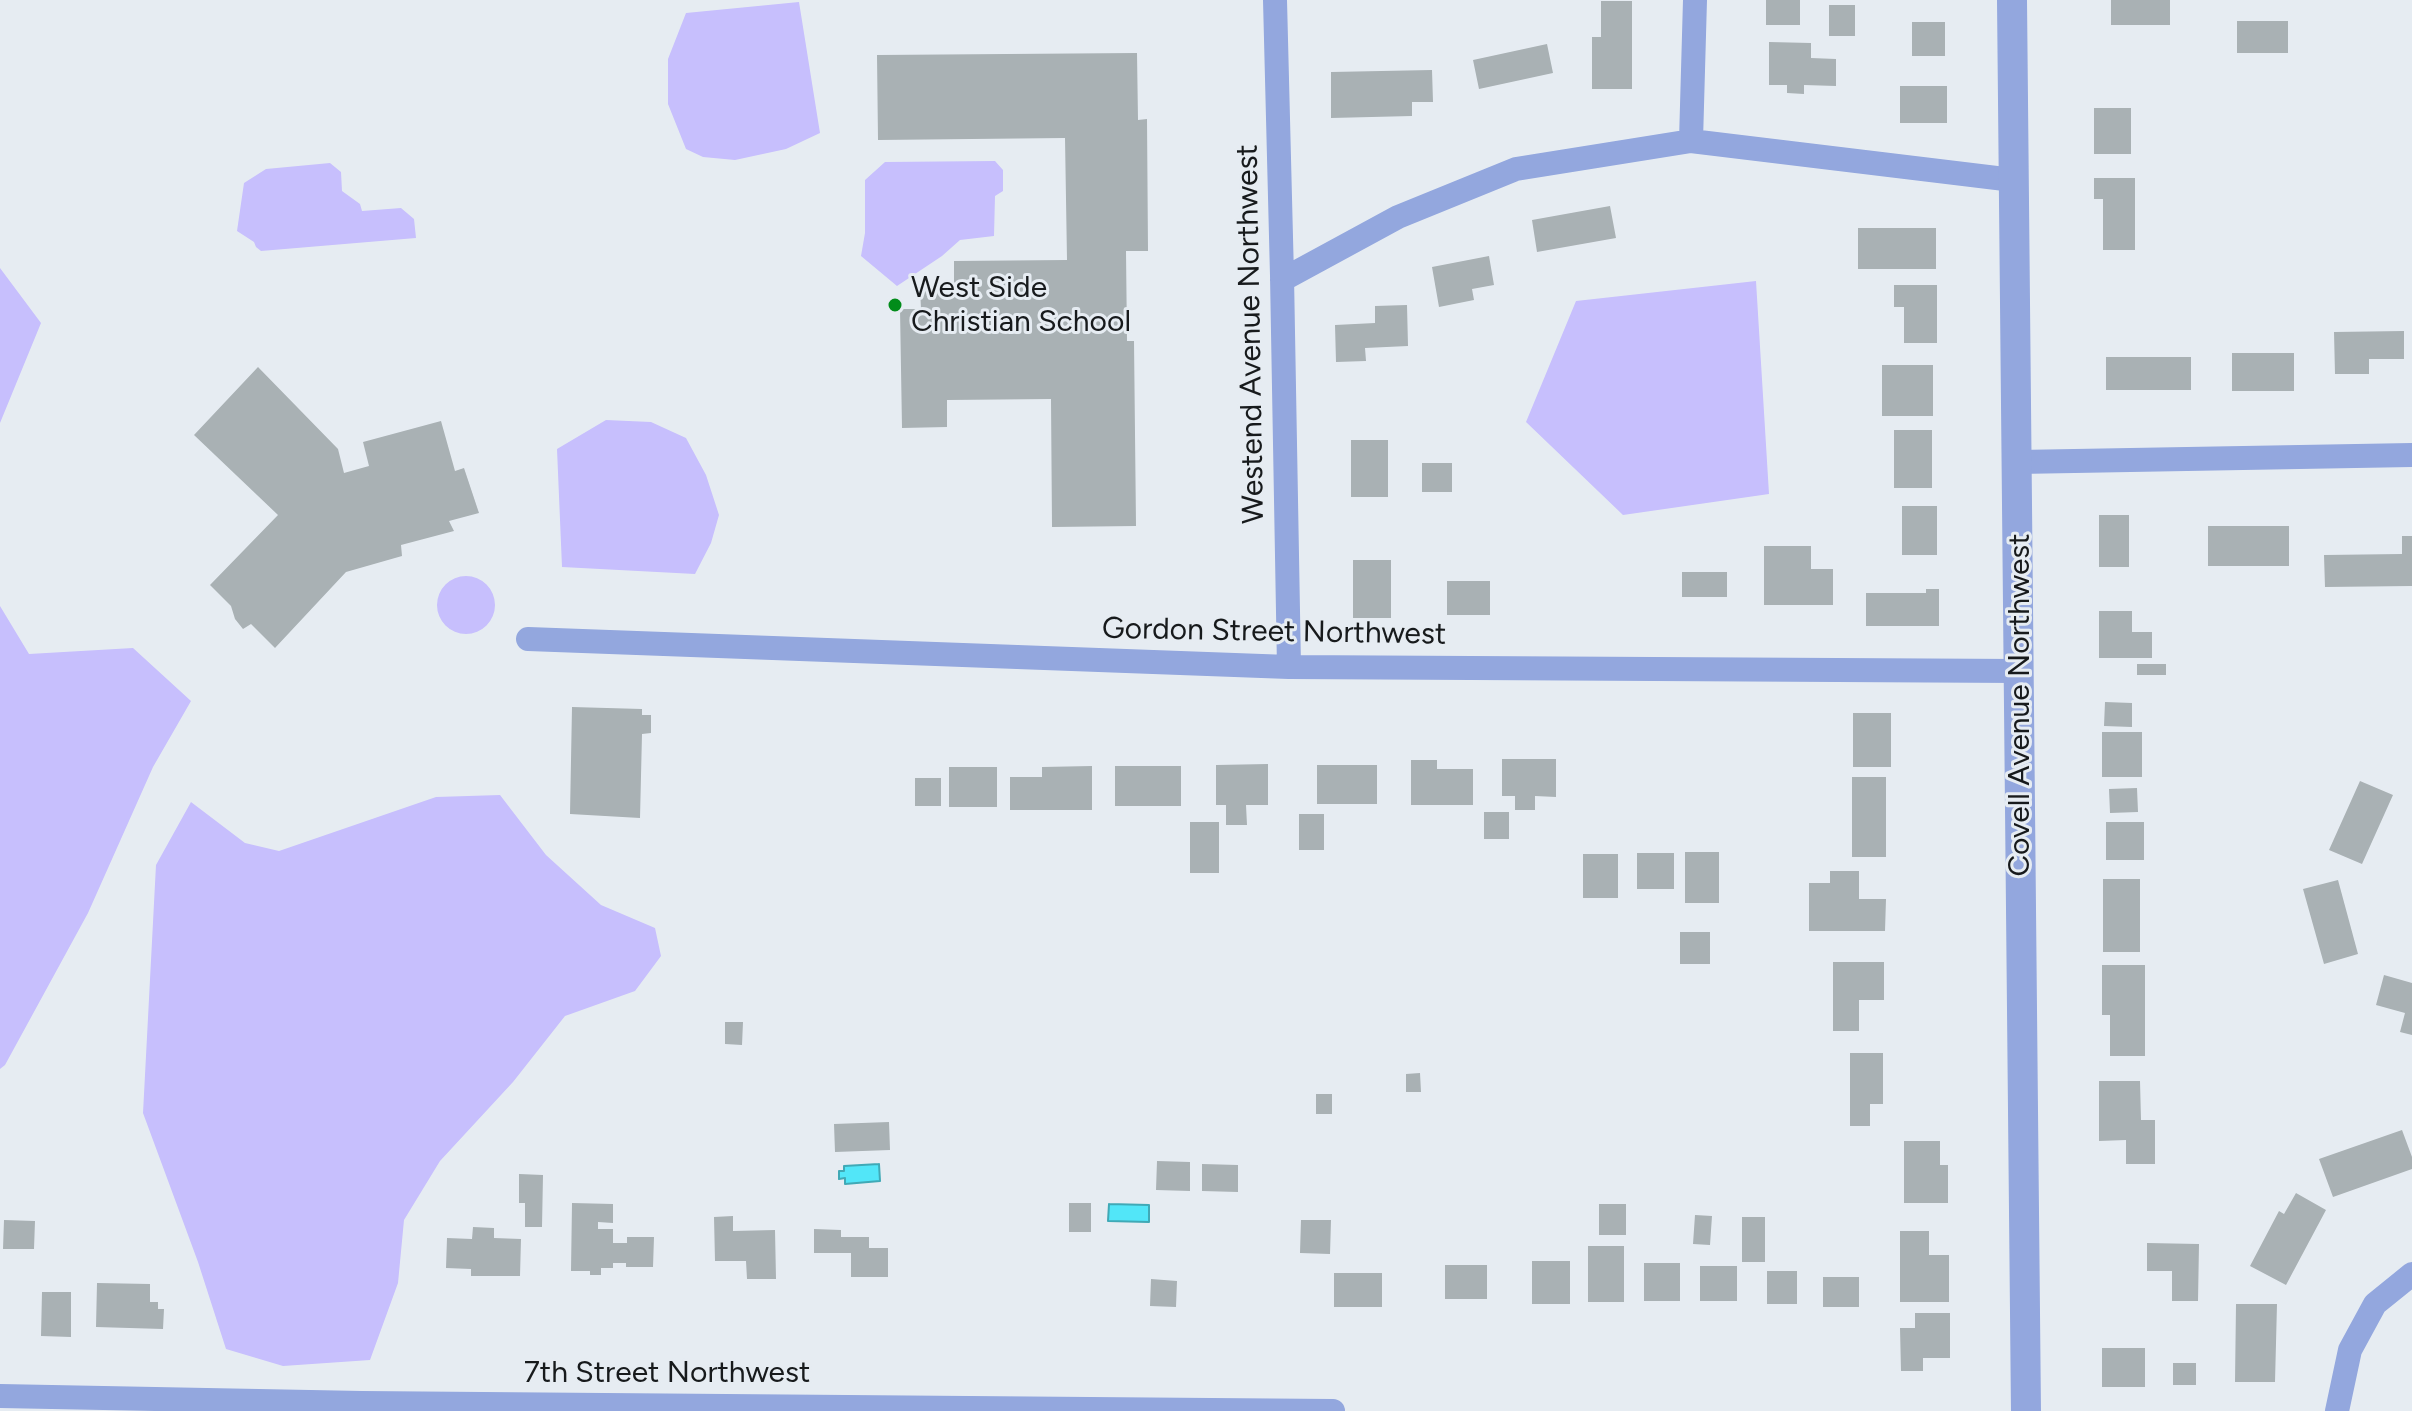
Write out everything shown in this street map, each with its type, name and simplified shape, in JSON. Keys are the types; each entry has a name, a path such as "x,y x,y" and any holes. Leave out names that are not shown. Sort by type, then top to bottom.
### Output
{"street":[{"name":"Westend Avenue Northwest","path":"1275,0 1289,667"},
{"path":"1691,141 1695,0"},
{"name":"Covell Avenue Northwest","path":"2012,0 2026,1411"},
{"path":"1282,280 1398,217 1516,169 1691,141 2013,180"},
{"path":"2018,462 2412,455"},
{"name":"Gordon Street Northwest","path":"528,639 1289,667 2019,671"},
{"path":"2337,1411 2350,1350 2375,1304 2412,1274"},
{"name":"7th Street Northwest","path":"0,1396 362,1407 1333,1411"}],"shaded area":[{"path":"799,2 820,133 786,149 735,160 703,157 686,149 668,104 668,59 686,13"},
{"path":"995,161 1003,170 1003,191 995,196 994,236 960,240 897,286 861,256 865,233 865,180 885,162"},
{"path":"330,163 341,172 342,191 360,204 362,211 401,208 414,219 416,238 261,251 254,242 237,231 244,183 266,169"},
{"path":"0,268 41,323 0,423"},
{"path":"1756,281 1769,494 1623,515 1526,422 1576,301"},
{"path":"606,420 651,422 686,438 706,475 719,515 711,543 695,574 562,567 557,449"},
{"path":"466,576 477,578 486,585 493,594 493,616 486,625 477,632 466,634 455,632 446,625 439,616 437,605 439,594 446,585 455,578"},
{"path":"0,606 29,654 133,648 191,701 153,767 88,913 0,1069"},
{"path":"500,795 546,855 601,905 655,928 661,956 635,991 565,1016 513,1082 440,1161 404,1220 398,1283 370,1360 283,1366 226,1349 198,1262 143,1113 156,865 191,802 245,843 279,851 436,797"}],"water":[{"path":"879,1164 880,1181 845,1184 845,1178 839,1179 839,1171 844,1171 844,1166"},
{"path":"1109,1204 1149,1205 1149,1222 1108,1221"}],"building":[{"path":"1766,0 1800,0 1800,25 1766,25"},
{"path":"2111,0 2170,0 2170,25 2111,25"},
{"path":"1601,1 1632,1 1632,89 1592,89 1592,37 1601,37"},
{"path":"1829,5 1855,5 1855,36 1829,36"},
{"path":"2237,21 2288,21 2288,53 2237,53"},
{"path":"1912,22 1945,22 1945,56 1912,56"},
{"path":"1769,42 1811,43 1811,58 1836,59 1836,86 1804,85 1804,94 1787,93 1787,85 1769,85"},
{"path":"1547,44 1553,73 1479,89 1473,60"},
{"path":"1137,53 1138,120 1147,119 1148,251 1126,251 1127,341 1134,341 1136,526 1052,527 1051,399 947,400 947,427 902,428 900,309 921,309 920,288 954,287 954,261 1067,260 1065,138 878,140 877,55"},
{"path":"1432,70 1433,102 1412,102 1412,116 1331,118 1331,72"},
{"path":"1900,86 1947,86 1947,123 1900,123"},
{"path":"2094,108 2131,108 2131,154 2094,154"},
{"path":"2094,178 2135,178 2135,250 2103,250 2103,199 2094,199"},
{"path":"1610,206 1616,238 1537,252 1532,220"},
{"path":"1858,228 1936,228 1936,269 1858,269"},
{"path":"1489,256 1494,285 1472,289 1474,300 1439,307 1432,267"},
{"path":"1894,285 1937,285 1937,343 1904,343 1904,307 1894,307"},
{"path":"1407,305 1408,346 1365,348 1366,361 1336,362 1335,325 1375,323 1375,306"},
{"path":"2404,331 2404,359 2369,359 2369,374 2335,374 2334,332"},
{"path":"2232,353 2294,353 2294,391 2232,391"},
{"path":"2106,357 2191,357 2191,390 2106,390"},
{"path":"1882,365 1933,365 1933,416 1882,416"},
{"path":"258,367 338,449 344,473 369,466 363,442 441,421 455,471 464,468 479,513 449,521 454,531 401,545 402,556 346,572 275,648 251,624 243,629 235,619 231,606 210,585 278,515 194,435"},
{"path":"1894,430 1932,430 1932,488 1894,488"},
{"path":"1351,440 1388,440 1388,497 1351,497"},
{"path":"1422,463 1452,463 1452,492 1422,492"},
{"path":"1902,506 1937,506 1937,555 1902,555"},
{"path":"2099,515 2129,515 2129,567 2099,567"},
{"path":"2208,526 2289,526 2289,566 2208,566"},
{"path":"2402,536 2412,536 2412,586 2325,587 2324,555 2402,554"},
{"path":"1764,546 1811,546 1811,569 1833,569 1833,605 1764,605"},
{"path":"1353,560 1391,560 1391,618 1353,618"},
{"path":"1682,572 1727,572 1727,597 1682,597"},
{"path":"1447,581 1490,581 1490,615 1447,615"},
{"path":"1926,589 1939,589 1939,626 1866,626 1866,593 1926,593"},
{"path":"2099,611 2132,611 2132,632 2152,632 2152,658 2099,658"},
{"path":"2137,664 2166,664 2166,675 2137,675"},
{"path":"2105,702 2132,703 2132,727 2104,726"},
{"path":"572,707 642,709 642,715 651,715 651,733 642,734 640,818 570,814"},
{"path":"1853,713 1891,713 1891,767 1853,767"},
{"path":"2102,732 2142,732 2142,777 2102,777"},
{"path":"1502,759 1556,759 1556,797 1535,796 1535,810 1515,810 1515,796 1502,796"},
{"path":"1411,760 1437,760 1437,769 1473,769 1473,805 1411,805"},
{"path":"1268,764 1268,805 1246,805 1247,825 1226,825 1226,805 1216,805 1216,765"},
{"path":"1317,765 1377,765 1377,804 1317,804"},
{"path":"1092,766 1092,810 1010,810 1010,777 1042,777 1042,767"},
{"path":"1115,766 1181,766 1181,806 1115,806"},
{"path":"949,767 997,767 997,807 949,807"},
{"path":"1852,777 1886,777 1886,857 1852,857"},
{"path":"915,778 941,778 941,806 915,806"},
{"path":"2360,781 2393,795 2362,864 2329,850"},
{"path":"2137,788 2138,812 2110,813 2109,789"},
{"path":"1484,812 1509,812 1509,839 1484,839"},
{"path":"1299,814 1324,814 1324,850 1299,850"},
{"path":"1190,822 1219,822 1219,873 1190,873"},
{"path":"2106,822 2144,822 2144,860 2106,860"},
{"path":"1685,852 1719,852 1719,903 1685,903"},
{"path":"1637,853 1674,853 1674,889 1637,889"},
{"path":"1583,854 1618,854 1618,898 1583,898"},
{"path":"1830,871 1859,871 1859,899 1886,899 1885,931 1809,931 1809,883 1830,883"},
{"path":"2103,879 2140,879 2140,952 2103,952"},
{"path":"2338,880 2358,954 2324,964 2303,889"},
{"path":"1680,932 1710,932 1710,964 1680,964"},
{"path":"1833,962 1884,962 1884,1000 1859,1000 1859,1031 1833,1031"},
{"path":"2102,965 2145,965 2145,1056 2110,1056 2110,1015 2102,1015"},
{"path":"2384,975 2412,983 2412,1035 2400,1032 2405,1013 2376,1005"},
{"path":"725,1022 743,1022 742,1045 725,1044"},
{"path":"1850,1053 1883,1053 1883,1104 1870,1104 1870,1126 1850,1126"},
{"path":"1420,1073 1421,1092 1406,1092 1406,1074"},
{"path":"2099,1081 2140,1081 2141,1120 2155,1120 2155,1164 2126,1164 2126,1140 2099,1141"},
{"path":"1316,1094 1332,1094 1332,1114 1316,1114"},
{"path":"889,1122 890,1150 835,1152 834,1124"},
{"path":"2402,1130 2412,1157 2412,1169 2333,1197 2319,1159"},
{"path":"1904,1141 1940,1141 1940,1165 1948,1165 1948,1203 1904,1203"},
{"path":"1157,1161 1190,1162 1190,1191 1156,1190"},
{"path":"1202,1164 1238,1165 1238,1192 1202,1191"},
{"path":"519,1174 543,1175 542,1227 525,1227 525,1203 519,1203"},
{"path":"2296,1193 2326,1210 2286,1285 2250,1266 2279,1211 2284,1214"},
{"path":"572,1203 613,1204 613,1223 598,1222 598,1229 613,1229 613,1243 627,1243 627,1237 654,1237 653,1267 626,1267 626,1263 613,1263 613,1268 601,1268 601,1275 590,1275 590,1271 571,1271"},
{"path":"1069,1203 1091,1203 1091,1232 1069,1232"},
{"path":"1599,1204 1626,1204 1626,1235 1599,1235"},
{"path":"1695,1215 1712,1216 1710,1245 1693,1244"},
{"path":"733,1216 733,1231 775,1230 776,1279 747,1279 746,1261 715,1261 714,1217"},
{"path":"1742,1217 1765,1217 1765,1262 1742,1262"},
{"path":"4,1220 35,1221 34,1249 3,1249"},
{"path":"1301,1220 1331,1220 1330,1254 1300,1253"},
{"path":"473,1227 494,1228 494,1238 521,1239 520,1276 471,1276 471,1269 446,1268 447,1238 472,1239"},
{"path":"814,1229 841,1230 841,1237 869,1237 869,1248 888,1248 888,1277 851,1277 851,1253 814,1253"},
{"path":"1900,1231 1929,1231 1929,1255 1949,1255 1949,1302 1900,1302"},
{"path":"2147,1243 2199,1244 2198,1301 2172,1301 2172,1271 2147,1271"},
{"path":"1588,1246 1624,1246 1624,1302 1588,1302"},
{"path":"1532,1261 1570,1261 1570,1304 1532,1304"},
{"path":"1644,1263 1680,1263 1680,1301 1644,1301"},
{"path":"1445,1265 1487,1265 1487,1299 1445,1299"},
{"path":"1700,1266 1737,1266 1737,1301 1700,1301"},
{"path":"1767,1271 1797,1271 1797,1304 1767,1304"},
{"path":"1334,1273 1382,1273 1382,1307 1334,1307"},
{"path":"1823,1277 1859,1277 1859,1307 1823,1307"},
{"path":"1151,1279 1177,1281 1176,1307 1150,1306"},
{"path":"97,1283 150,1284 150,1302 158,1302 158,1309 164,1309 163,1329 96,1327"},
{"path":"42,1292 71,1292 71,1337 41,1336"},
{"path":"2236,1304 2277,1304 2275,1382 2235,1382"},
{"path":"1915,1313 1950,1313 1950,1358 1923,1358 1923,1371 1901,1371 1900,1328 1915,1328"},
{"path":"2102,1348 2145,1348 2145,1387 2102,1387"},
{"path":"2173,1363 2196,1363 2196,1385 2173,1385"}],"place":[{"name":"West Side Christian School","path":"895,305"}]}
